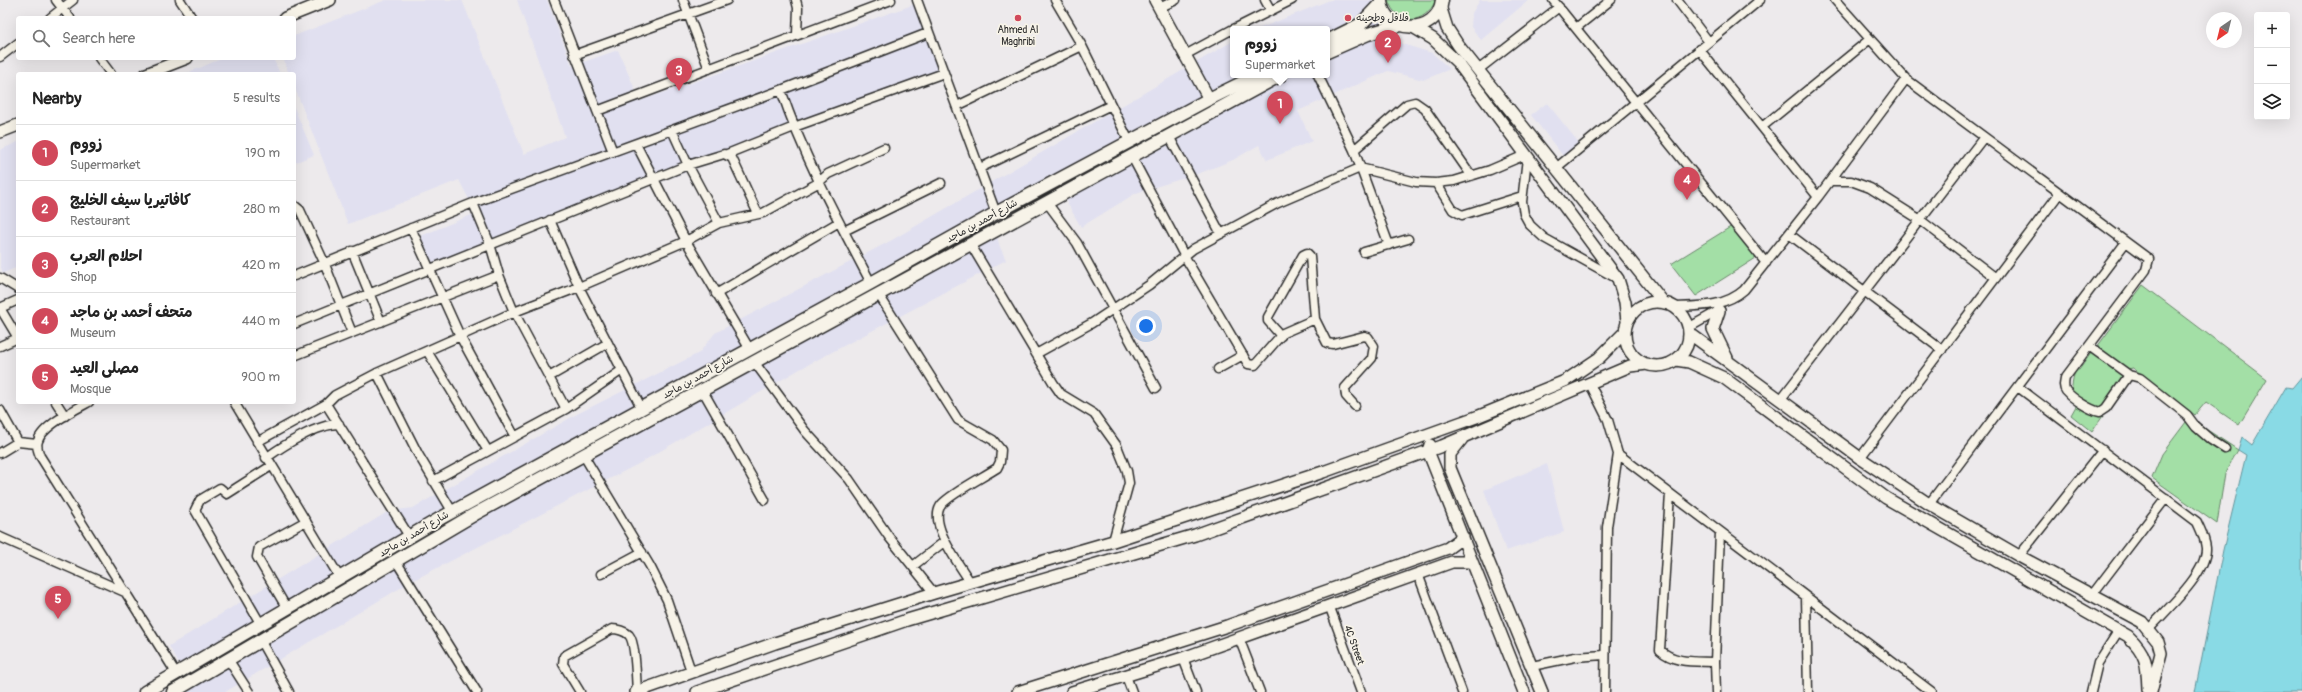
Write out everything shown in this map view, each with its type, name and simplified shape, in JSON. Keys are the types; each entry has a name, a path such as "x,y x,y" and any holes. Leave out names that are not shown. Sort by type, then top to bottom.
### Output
{"main road":[{"path":"1330,40 1361,24 1381,1 1385,12 1400,25"},
{"path":"1330,51 1368,34 1400,25 1413,27 1424,25 1434,18 1441,4"},
{"name":"شارع أحمد بن ماجد","path":"145,692 452,511 642,409 749,348 871,283 996,213 1130,143 1209,99 1252,78"},
{"name":"شارع أحمد بن ماجد","path":"173,692 475,514 1048,204 1275,78"}],"street":[{"path":"56,0 69,16"},
{"path":"53,16 73,0"},
{"path":"180,0 191,16"},
{"path":"288,16 308,4 330,0"},
{"path":"554,0 574,55 613,152"},
{"path":"683,0 709,69"},
{"path":"574,55 726,0"},
{"path":"796,0 798,8 797,34"},
{"path":"597,111 797,34 891,0"},
{"path":"917,0 996,213"},
{"path":"1055,0 1082,46 1130,143"},
{"path":"1176,0 1157,4 1209,99"},
{"path":"1265,0 1270,9"},
{"path":"1239,26 1270,9 1292,0"},
{"path":"1553,0 1766,263"},
{"path":"1576,28 1610,0"},
{"path":"1677,0 1709,42"},
{"path":"1556,168 1760,0"},
{"path":"1835,0 1906,79 2059,194 2149,259 2150,263 2065,378 2064,384 2066,391 2093,410 2100,412 2106,408 2129,375"},
{"path":"697,692 907,620 1195,535 1463,438 1630,366 1647,364 1667,365 1676,360 1686,346 1688,330 1681,313 1669,305 1556,168 1478,70 1452,36 1441,4"},
{"path":"1478,70 1559,7"},
{"path":"1413,27 1433,39 1450,54 1618,279 1625,302 1626,342 1630,352 1638,360 1647,364"},
{"path":"1185,55 1230,31"},
{"path":"296,275 324,262 473,203 782,90 928,33"},
{"path":"1762,127 1870,39"},
{"path":"0,57 16,45"},
{"path":"957,106 1082,46"},
{"path":"1699,49 1818,197"},
{"path":"100,60 110,72"},
{"path":"151,72 182,60"},
{"path":"296,323 428,268 688,165 727,154 794,127 944,73"},
{"path":"1319,78 1354,150 1388,245"},
{"path":"1688,330 1719,311 1729,300 1744,290 1818,197 1906,79"},
{"path":"782,90 794,127 818,183 871,283"},
{"path":"1354,150 1407,104 1415,102 1425,109 1472,175"},
{"path":"980,168 1111,105"},
{"path":"0,132 16,126"},
{"path":"672,130 688,165 719,223"},
{"path":"1169,136 1221,234"},
{"path":"1781,399 1984,137"},
{"path":"636,144 653,180 686,241 749,348"},
{"path":"258,442 326,404 335,395 377,373 514,312 579,287 686,241 719,223 758,214 818,183 828,174 884,148"},
{"path":"727,154 732,158 758,214"},
{"path":"1132,157 1185,257 1248,364 1256,365 1286,331 1315,319"},
{"path":"1036,354 1075,333 1112,309 1194,249 1278,203 1360,168 1416,182 1436,183 1472,175 1526,157"},
{"path":"1526,157 1522,196 1523,208 1527,220 1539,234 1618,279"},
{"path":"1830,181 1859,183 1919,220 1996,278"},
{"path":"844,231 941,183"},
{"path":"1436,183 1453,210 1462,215 1522,196"},
{"path":"1860,458 2059,194"},
{"path":"473,203 490,244 499,275 514,312 566,409"},
{"path":"1048,204 1077,243 1156,388"},
{"path":"296,207 300,210 324,262 352,333"},
{"path":"550,220 579,287 642,409"},
{"path":"716,294 839,222"},
{"path":"411,228 460,336 515,437"},
{"path":"1789,234 1942,350"},
{"path":"1364,252 1408,239"},
{"path":"1928,504 2018,387 2126,242"},
{"path":"971,245 1036,354 1062,394 1094,414 1117,446 1127,471 1129,483 1113,541"},
{"path":"352,251 381,322"},
{"path":"1281,336 1267,318 1303,255 1307,253 1310,256 1315,319 1328,344 1364,336 1368,337 1374,346 1372,358 1345,388 1346,396 1355,406"},
{"path":"296,355 443,299 499,275"},
{"path":"0,278 16,288"},
{"path":"879,295 958,420 993,440 1001,450 1000,462 997,468 941,506 937,521 945,541 970,582"},
{"path":"580,692 563,664 564,656 612,629 624,632 630,636 633,644 636,692 691,672 934,593 1113,541 1323,472 1479,416 1565,381 1599,358 1626,326 1634,312 1642,305 1653,302 1669,305 1707,306 1729,300"},
{"path":"16,301 0,308 16,335"},
{"path":"1719,311 1713,328 1730,362"},
{"path":"1688,330 1860,458 1928,504 2019,556 2129,614 2149,629 2158,642 2161,653 2149,692"},
{"path":"0,346 16,339"},
{"path":"549,377 608,343"},
{"path":"2088,346 2129,375 2140,378 2187,415 2201,432 2225,449"},
{"path":"427,351 488,451"},
{"path":"1218,369 1242,355"},
{"path":"1676,360 1689,362 1724,378 1886,498 2119,630 2139,646 2146,660 2149,692"},
{"path":"755,363 805,431 850,479 889,537 934,593"},
{"path":"433,481 566,409 622,370"},
{"path":"377,373 433,481 452,511"},
{"path":"1590,384 1608,420 1618,454 1607,527 1604,655 1605,692"},
{"path":"2018,387 2197,522 2204,536 2206,550 2203,566 2149,629"},
{"path":"702,391 765,500"},
{"path":"57,404 65,416"},
{"path":"86,404 65,416 43,433 37,444 40,456 128,594 176,673"},
{"path":"235,404 266,458 340,578"},
{"path":"326,404 409,536"},
{"path":"0,410 18,442"},
{"path":"1479,416 1436,439 1432,442 1428,451 1524,692"},
{"path":"266,458 278,449 324,426 339,424"},
{"path":"1463,438 1453,448 1449,461 1476,532 1542,692"},
{"path":"0,453 18,442 37,444"},
{"path":"2019,556 2103,450"},
{"path":"1618,454 1932,692"},
{"path":"584,456 642,552 667,600 691,672"},
{"path":"260,623 195,510 200,500 220,488 226,494 271,466"},
{"path":"1446,495 1449,490 1456,493 1476,532"},
{"path":"1670,494 1660,650 1668,657 1680,660 1715,662"},
{"path":"2092,595 2166,498"},
{"path":"286,608 257,557 257,550 259,547 306,521"},
{"path":"1716,692 1715,662 1720,532"},
{"path":"0,537 128,594"},
{"path":"1018,692 1227,626 1452,546 1463,538"},
{"path":"913,566 945,541"},
{"path":"601,574 642,552"},
{"path":"1387,585 1388,578 1422,567 1424,556"},
{"path":"396,561 477,692"},
{"path":"1072,692 1183,658 1329,605 1458,561 1472,562"},
{"path":"1418,574 1462,692"},
{"path":"2070,603 2079,588"},
{"path":"1485,597 1491,600 1521,673 1526,676 1534,670 1575,657 1604,655"},
{"path":"1806,597 1808,692"},
{"name":"4C Street","path":"1329,605 1361,692"},
{"path":"2091,692 2098,663 2119,630"},
{"path":"1239,638 1260,692"},
{"path":"260,640 289,692"},
{"path":"1183,658 1196,692"},
{"path":"228,659 249,692"},
{"path":"1126,676 1132,692"}],"shaded area":[{"path":"386,0 462,0 524,154 565,137 517,0 547,0 572,66 618,50 640,101 918,3 943,77 434,266 421,236 476,213 459,180 348,224 296,91 296,72 288,72 284,60 296,60 296,35"},
{"path":"1330,0 1379,0 1399,43 1432,53 1450,69 1423,80 1388,71 1298,111 1312,141 1267,160 1259,145 1233,160 1200,173 1136,193 1081,227 1055,182 992,220 1000,247 1006,260 800,369 640,463 412,581 225,692 187,692 193,689 169,646 389,511 413,508 577,414 699,353 715,333 892,240 1230,43 1230,78 1330,78 1330,26 1265,26"},
{"path":"1480,0 1529,0 1481,40 1471,27 1472,13"},
{"path":"218,60 274,60 279,72 190,72"},
{"path":"1547,103 1579,143 1563,156 1531,115"},
{"path":"296,112 314,155 296,162"},
{"path":"16,143 16,268 3,273 0,265 0,150"},
{"path":"1547,464 1564,532 1506,551 1484,490"}],"green space":[{"path":"1388,0 1436,0 1425,14 1411,20 1398,15 1392,9"},
{"path":"1732,226 1756,258 1696,296 1671,264"},
{"path":"2143,285 2267,379 2239,425 2206,402 2195,415 2133,368 2127,369 2097,347"},
{"path":"2091,353 2124,377 2111,404 2092,432 2071,415 2080,399 2071,391 2075,369 2079,370"},
{"path":"2189,418 2238,450 2225,473 2217,524 2152,478 2162,454"}],"water":[{"path":"2302,376 2302,692 2195,692 2223,550 2246,455 2238,450 2242,437 2252,445 2286,387 2292,388"}],"place":[{"name":"Ahmed Al Maghribi","path":"1018,18"},
{"name":"فلافل وطحينه","path":"1348,18"},
{"name":"كافاتيريا سيف الخليج","path":"1388,63"},
{"name":"احلام العرب","path":"679,91"},
{"name":"زووم","path":"1280,124"},
{"name":"متحف أحمد بن ماجد","path":"1687,200"},
{"name":"مصلى العيد","path":"58,619"}]}
